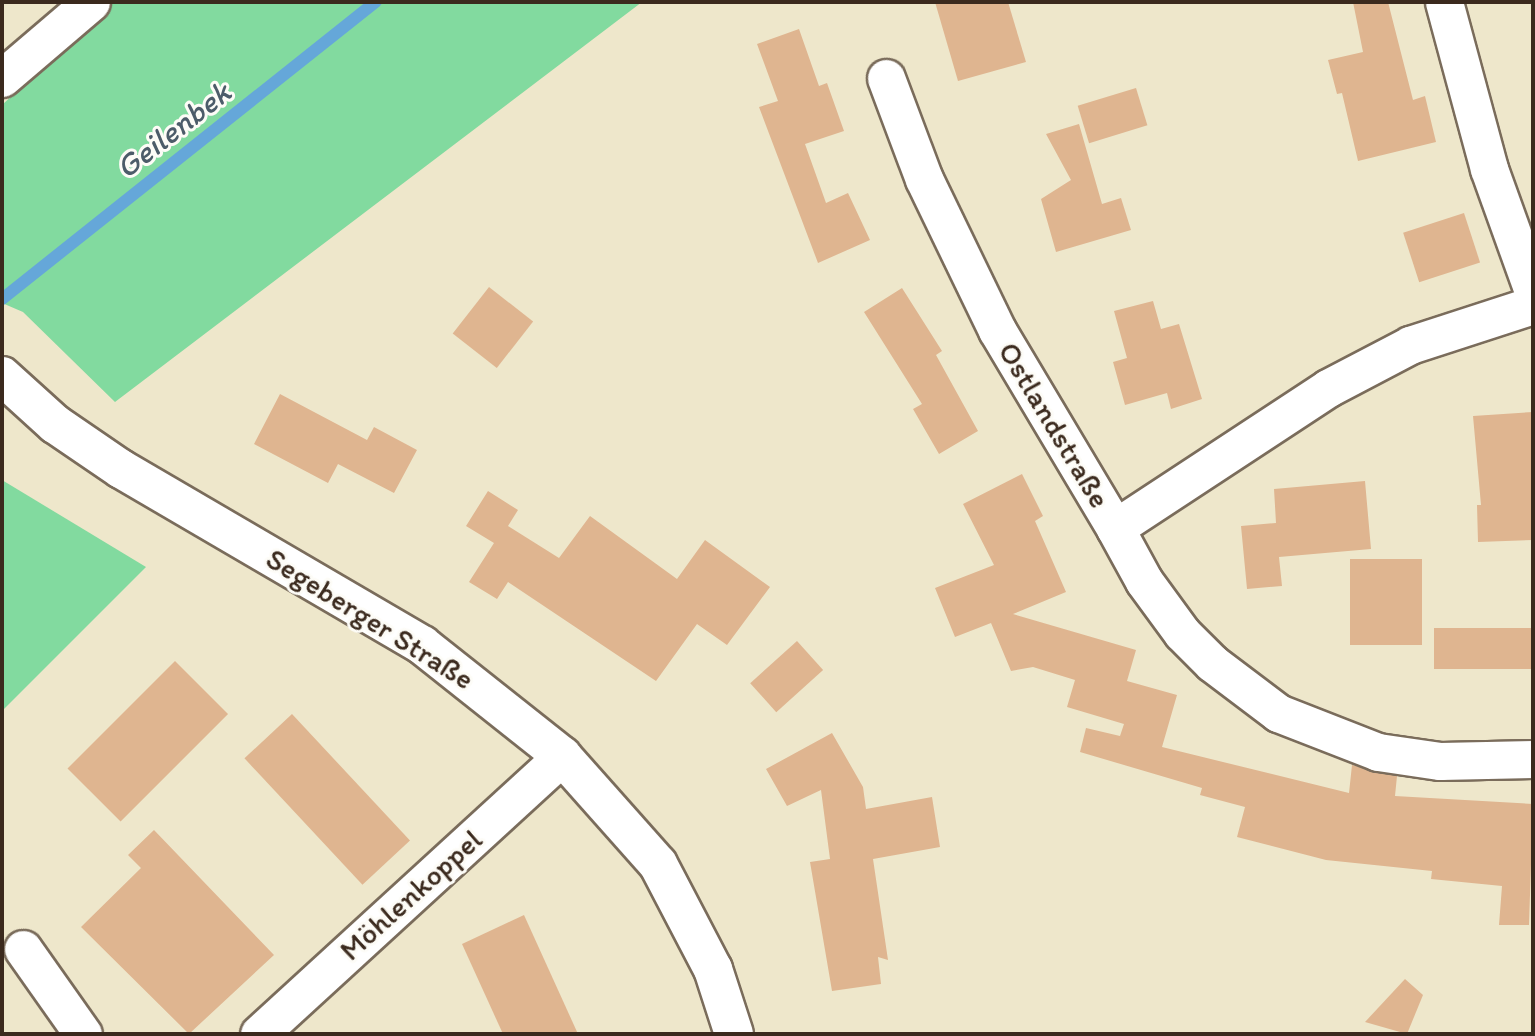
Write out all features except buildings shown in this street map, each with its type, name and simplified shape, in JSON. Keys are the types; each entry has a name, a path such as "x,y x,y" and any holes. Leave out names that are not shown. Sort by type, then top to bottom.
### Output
{"main road":[{"name":"Segeberger Straße","path":"2,376 55,424 121,469 422,645 562,756 658,864 713,969 734,1034"}],"street":[{"path":"2,78 91,2"},
{"path":"1444,2 1489,169 1533,291"},
{"name":"Ostlandstraße","path":"886,78 924,179 991,318 1115,528 1328,388 1410,345 1533,305"},
{"path":"1115,528 1144,581 1182,633 1212,663 1278,713 1378,752 1440,761 1533,759"},
{"name":"Möhlenkoppel","path":"259,1034 562,756"},
{"path":"23,949 83,1034"}],"green space":[{"path":"113,2 642,2 115,402 23,312 2,303 2,105"},
{"path":"2,480 146,567 2,711"}],"waterway":[{"name":"Geilenbek","path":"2,299 376,2"}]}
